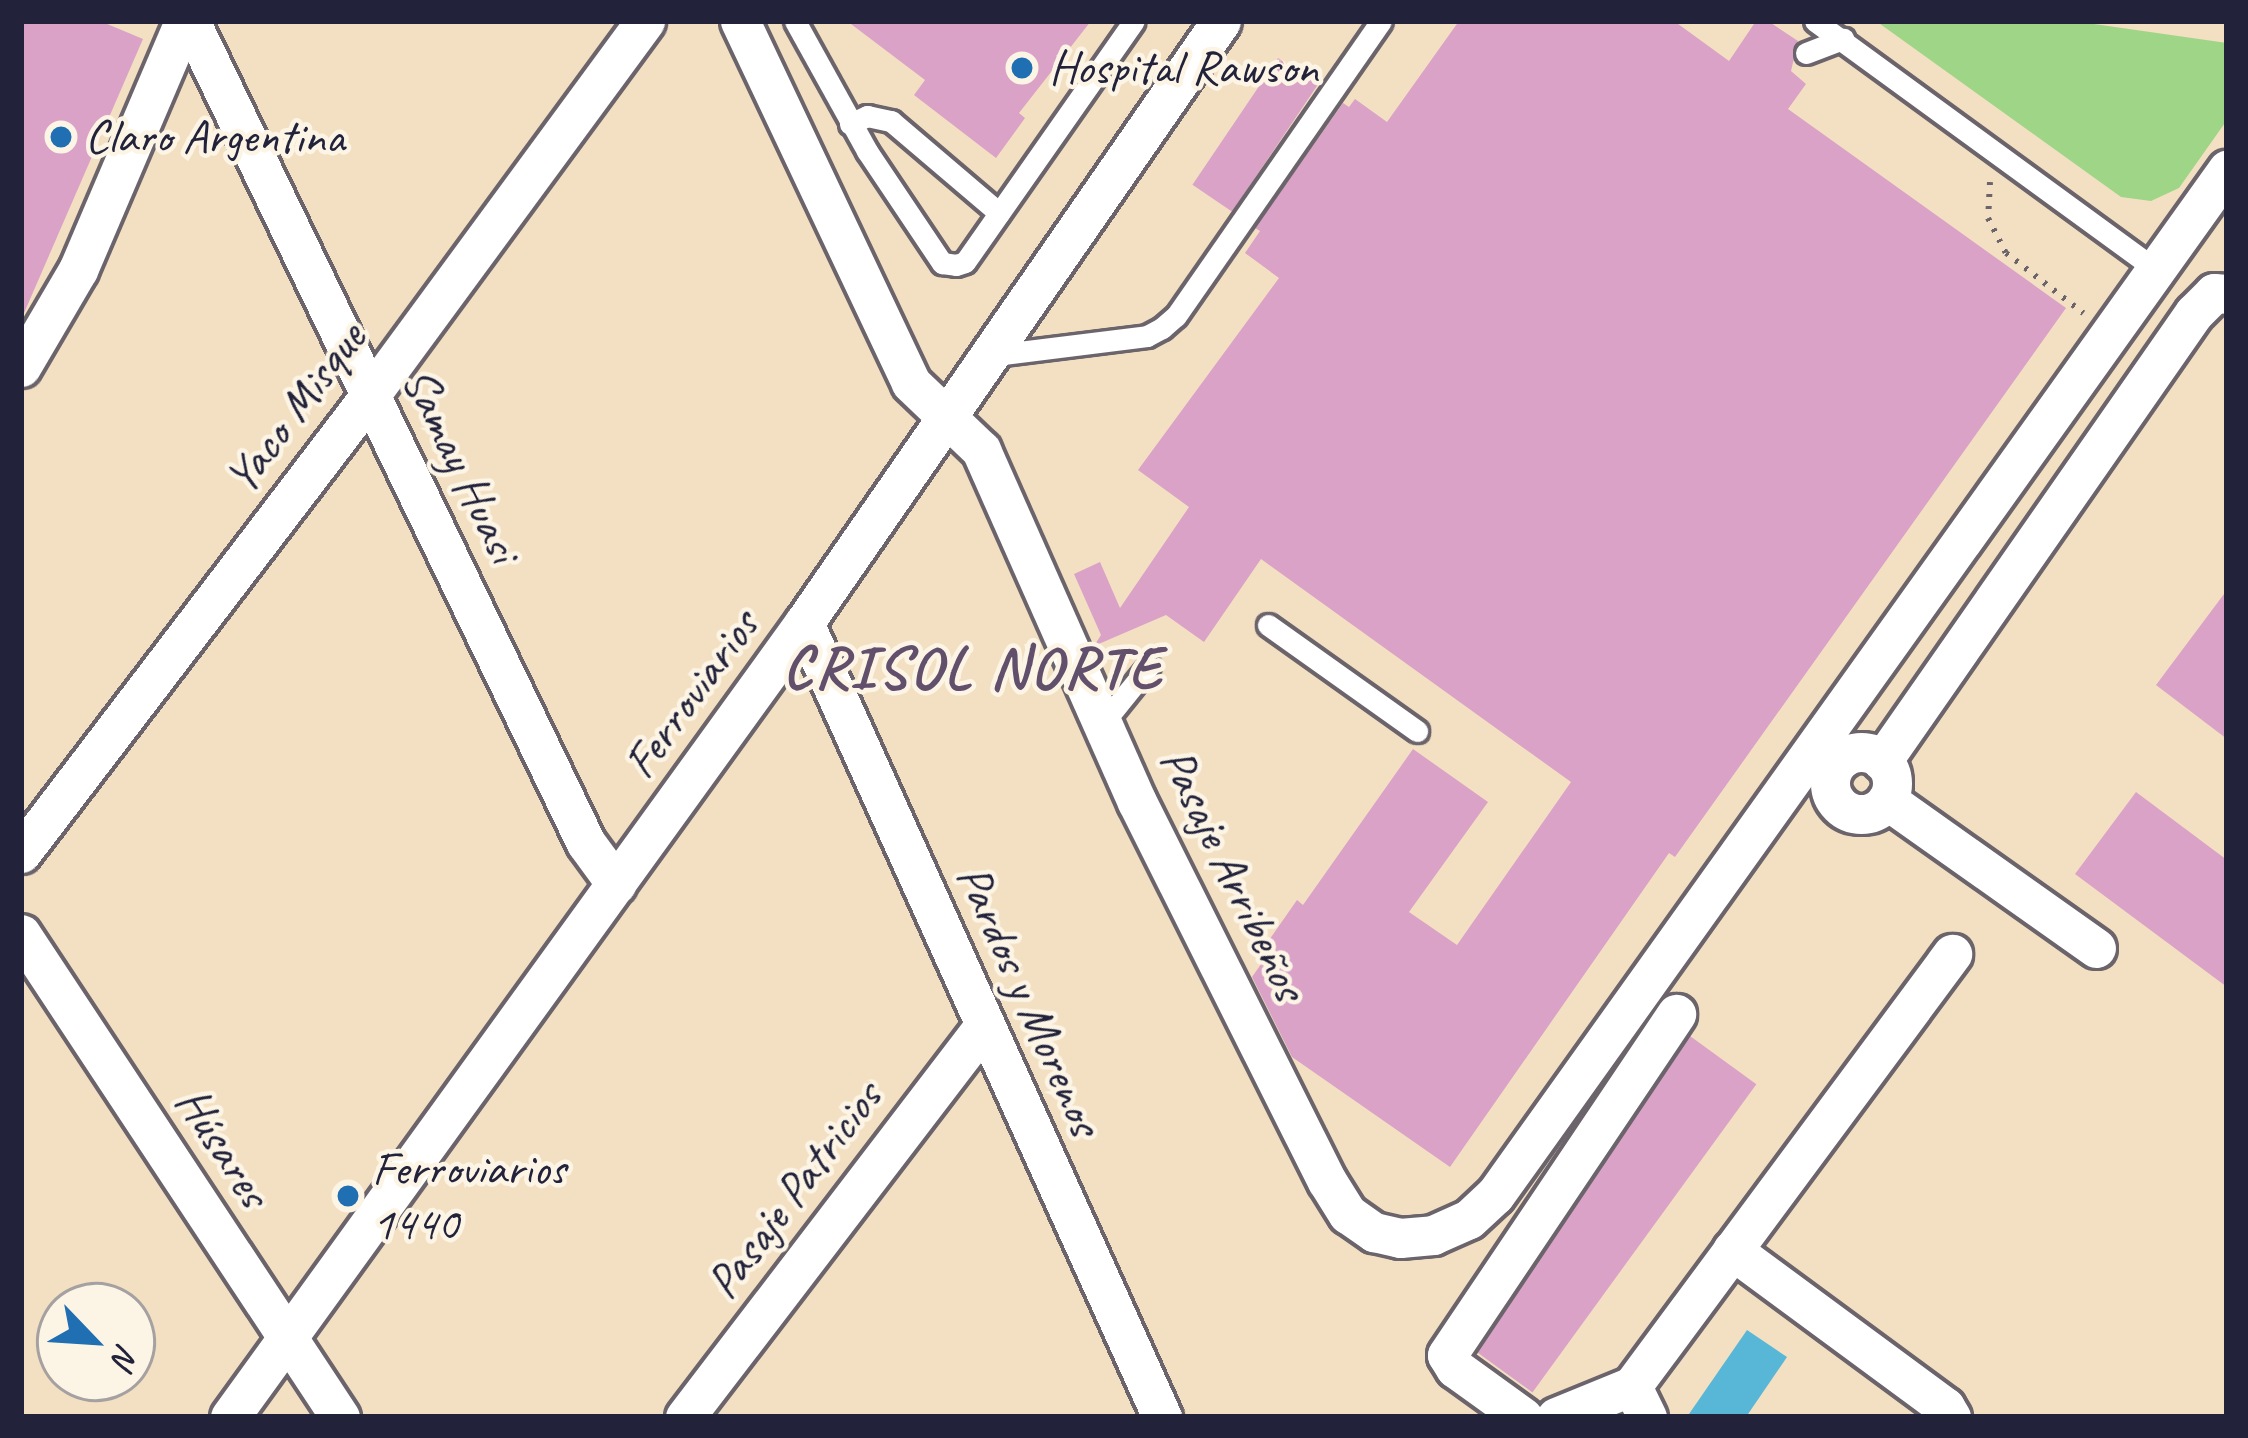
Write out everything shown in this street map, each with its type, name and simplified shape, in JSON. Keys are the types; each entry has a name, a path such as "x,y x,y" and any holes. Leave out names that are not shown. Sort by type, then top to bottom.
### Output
{"street":[{"path":"21,367 78,270 187,21"},
{"name":"Samay Huasi","path":"187,21 586,843 616,884"},
{"name":"Yaco Misque","path":"21,853 371,394 645,21"},
{"name":"Pasaje Arribeños","path":"740,21 911,383 981,450 1103,723 1327,1181 1348,1214 1374,1232 1400,1238 1433,1235 1469,1219 1495,1195 2110,334"},
{"name":"Ferroviarios","path":"230,1417 805,623 1221,21"},
{"path":"2110,334 2227,170"},
{"path":"1882,760 2194,313 2223,288"},
{"name":"Pardos y Morenos","path":"805,623 1158,1414"},
{"path":"1864,752 1882,760 1892,779 1887,800 1862,815 1843,809 1831,793 1832,772 1844,757 1864,752"},
{"path":"1887,800 2096,948"},
{"name":"Húsares","path":"21,934 340,1417"},
{"path":"1556,1417 1639,1402 1732,1250 1952,955"},
{"path":"1523,1417 1455,1369 1447,1355 1676,1014"},
{"name":"Pasaje Patricios","path":"685,1417 984,1026"},
{"path":"1732,1250 1945,1407 1951,1417"}],"lane":[{"path":"795,21 850,124 942,263 965,262 1134,21"},
{"path":"994,355 1147,336 1176,316 1381,21"},
{"path":"1815,21 2156,270"},
{"path":"1806,52 1843,39"},
{"path":"850,124 867,116 891,121 999,213"},
{"path":"1268,625 1417,731"},
{"path":"1103,723 1149,666"}],"path":[{"path":"1992,149 1988,218 2006,253 2110,334"}],"green space":[{"path":"1876,21 2073,21 2227,43 2227,120 2179,188 2151,201 2121,197"}],"water":[{"path":"1747,1330 1787,1357 1746,1417 1689,1414"}],"building":[{"name":"Claro Argentina","path":"21,21 100,21 143,39 21,320"},
{"path":"847,21 1091,21 1019,113 1025,118 996,158 914,95 925,80"},
{"path":"1459,21 1674,21 1729,61 1756,21 1768,21 1798,41 1791,71 1806,84 1788,109 2066,308 1675,857 1669,853 1450,1167 1292,1057 1252,977 1266,957 1260,953 1297,900 1303,905 1413,749 1488,802 1409,912 1457,945 1571,782 1261,559 1204,642 1166,615 1094,646 1101,635 1074,574 1100,562 1120,608 1189,507 1138,470 1279,278 1245,253 1260,231 1255,228 1343,103 1349,107 1355,99 1387,122"},
{"path":"1278,58 1318,85 1232,212 1192,185"},
{"path":"2227,590 2227,739 2156,685"},
{"path":"2136,792 2227,860 2227,987 2075,874"},
{"path":"1690,1036 1756,1084 1532,1392 1466,1344"}],"place":[{"name":"Hospital Rawson","path":"1022,68"},
{"name":"Claro Argentina","path":"61,137"},
{"name":"Ferroviarios 1440","path":"348,1196"}],"district":[{"name":"CRISOL NORTE","path":"973,667"}]}
